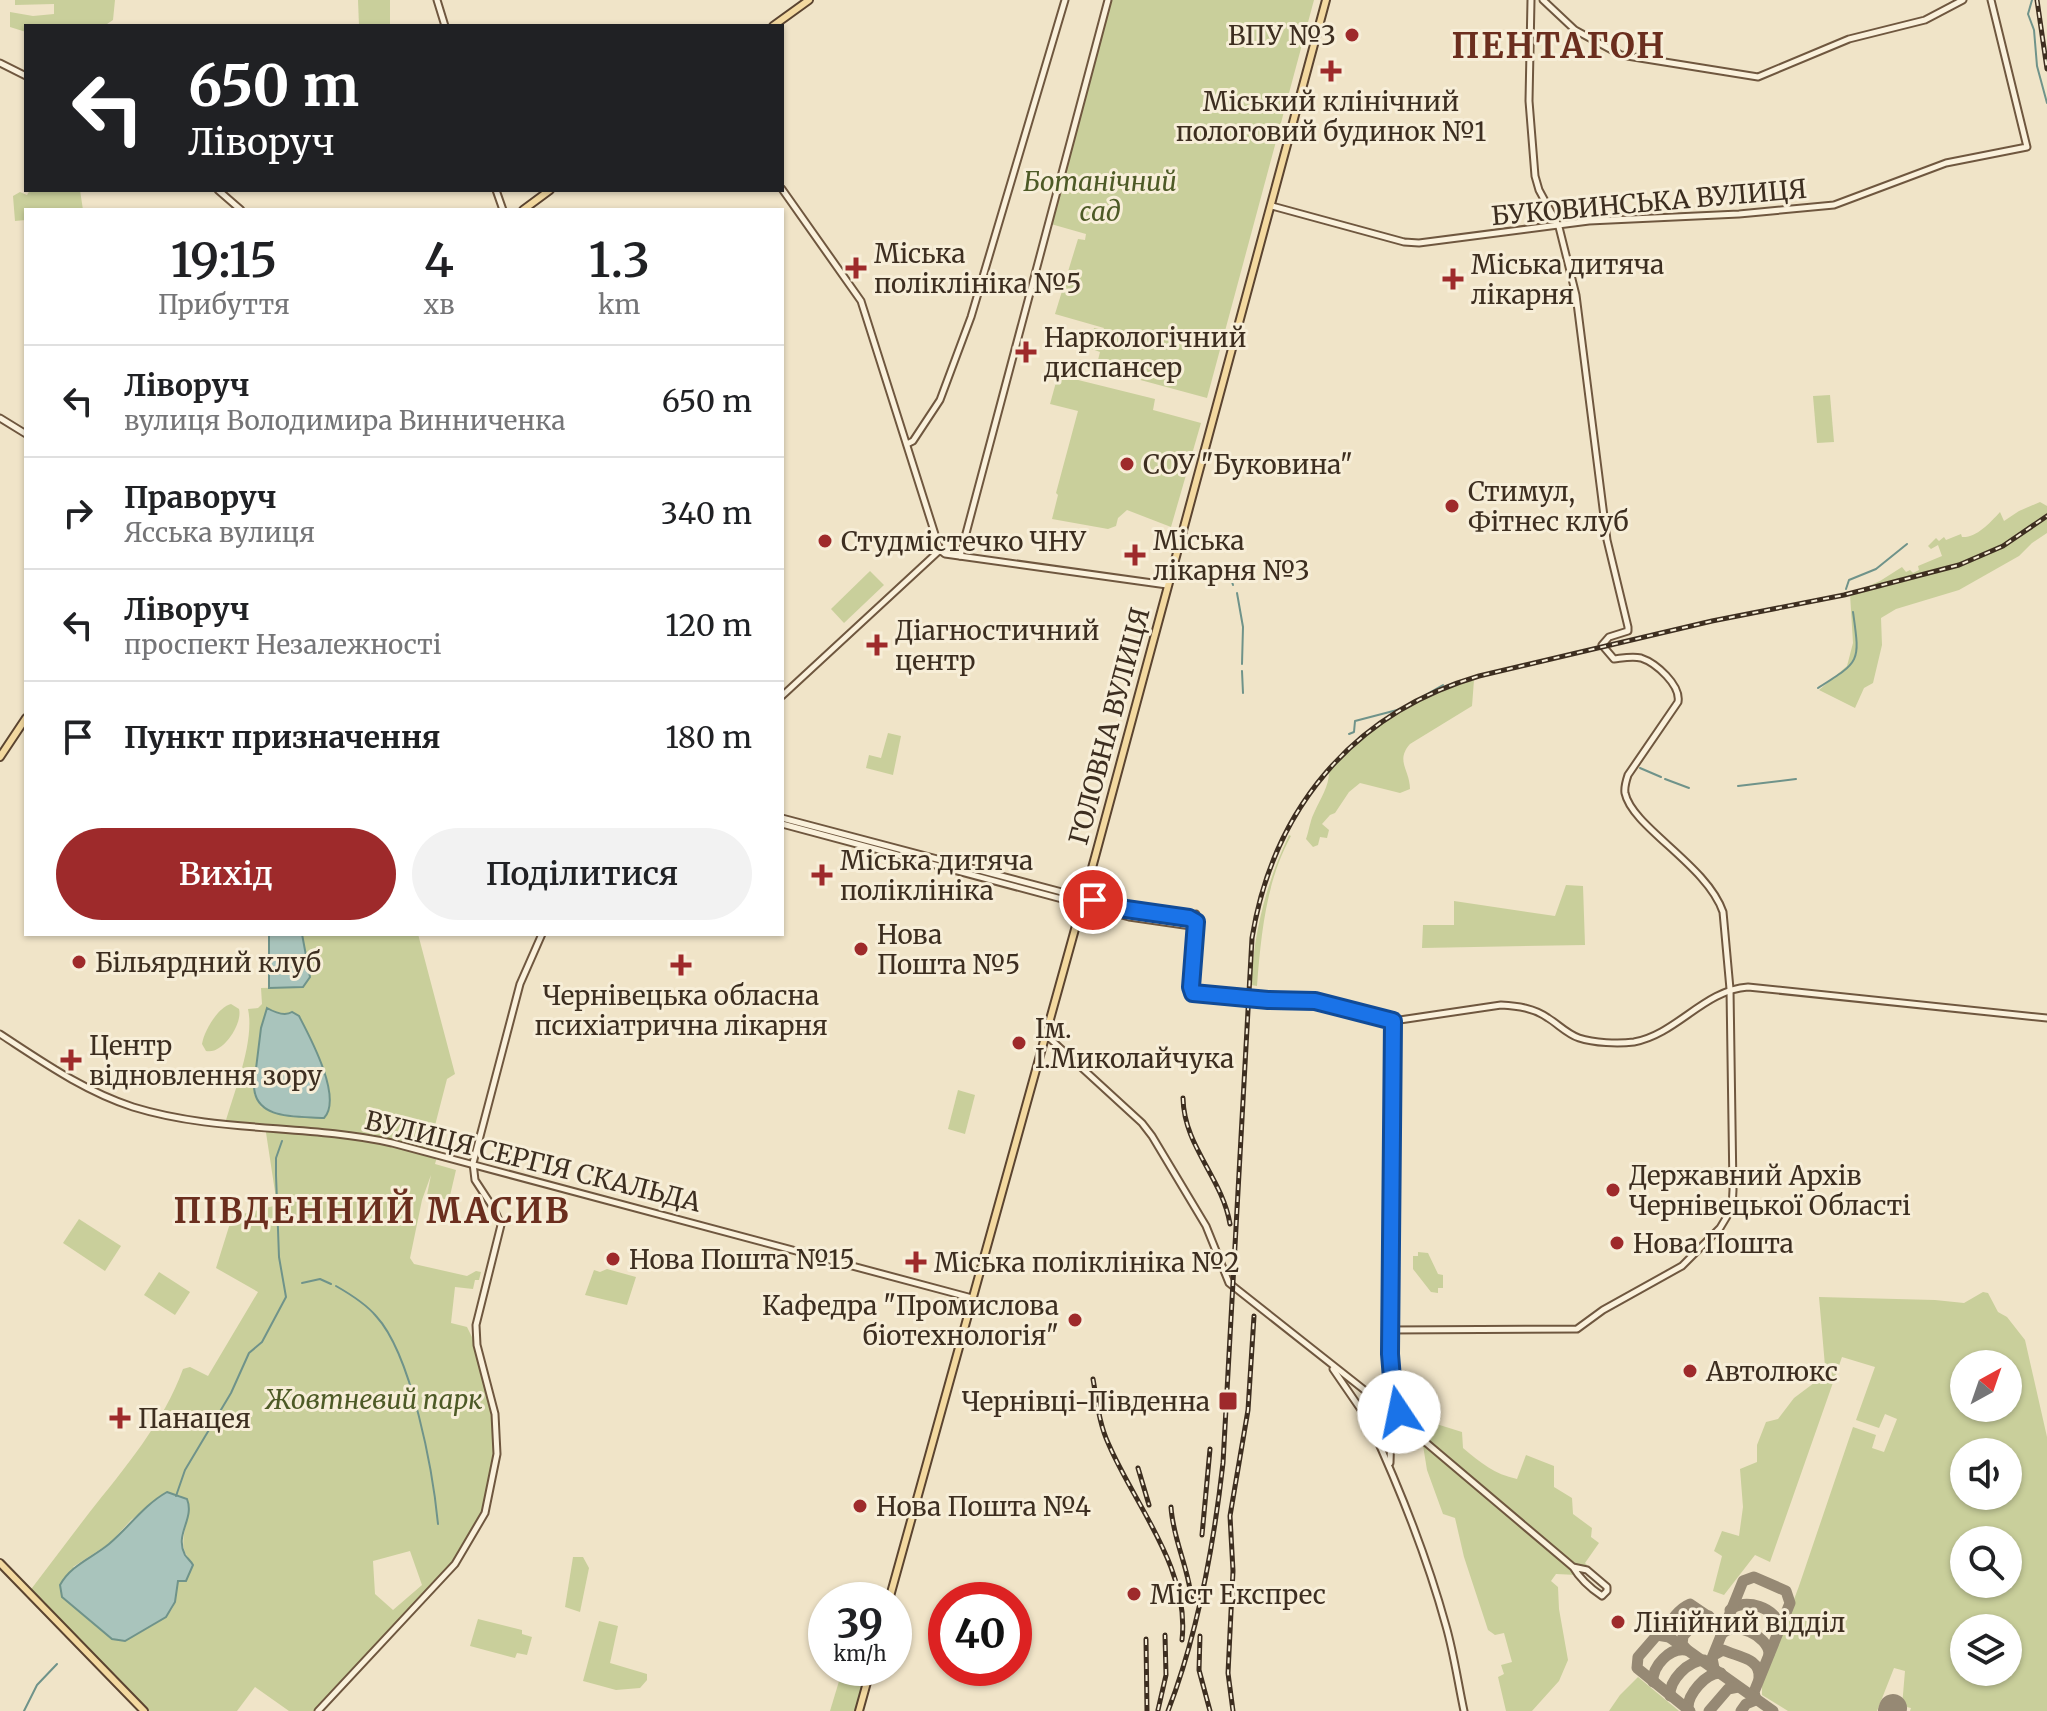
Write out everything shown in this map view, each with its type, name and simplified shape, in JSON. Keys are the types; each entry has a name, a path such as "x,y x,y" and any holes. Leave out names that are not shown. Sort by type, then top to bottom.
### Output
{"main road":[{"path":"776,24 809,0"},
{"name":"ГОЛОВНА ВУЛИЦЯ","path":"894,1582 1046,1035 1326,0"},
{"path":"526,208 547,192"},
{"path":"0,757 24,721"},
{"path":"0,1563 144,1711"},
{"path":"859,1711 866,1686"}],"street":[{"path":"437,0 444,24"},
{"path":"910,442 940,400 971,317 1065,0"},
{"path":"960,556 1108,0"},
{"path":"1390,1330 1577,1329 1603,1310 1687,1262 1720,1228 1732,1208 1730,989 1723,912 1718,896 1646,823 1625,795 1624,785 1628,775 1678,702 1679,696 1676,688 1654,665 1639,658 1614,659 1602,645 1609,637 1628,631 1628,627 1607,540 1579,317 1559,227 1535,176 1529,91 1531,0"},
{"path":"1543,0 1575,30 1621,55 1758,77 1849,39 1925,20 1963,0"},
{"name":"БУКОВИНСЬКА ВУЛИЦЯ","path":"1272,206 1412,243 1597,221 1773,212 1834,205 1946,163 2027,147 1991,0"},
{"path":"0,63 24,75"},
{"path":"220,192 239,208"},
{"path":"784,192 861,301 910,442 940,550 945,554 1167,585"},
{"path":"0,418 24,433"},
{"path":"784,694 940,550"},
{"path":"784,819 1082,900 1129,917 1196,926"},
{"path":"784,825 1082,900 1126,909 1192,916 1196,926 1193,993 1315,1001 1393,1021 1501,1005 1516,1006 1545,1016 1579,1038 1630,1043 1653,1037 1730,989 1748,987 2047,1018"},
{"path":"318,1711 455,1564 485,1513 497,1454 495,1414 477,1345 476,1325 501,1225 475,1180 473,1163 520,984 541,936"},
{"path":"1393,1021 1390,1330 1394,1403 1408,1426 1603,1596 1607,1587 1587,1570 1573,1567"},
{"name":"ВУЛИЦЯ СЕРГІЯ СКАЛЬДА","path":"0,1034 71,1080 135,1107 208,1122 373,1138 972,1298"},
{"path":"1046,1035 1142,1123 1152,1136 1206,1226 1229,1283 1330,1365 1378,1399 1394,1403"},
{"path":"1330,1365 1369,1422 1390,1468 1447,1628 1464,1711"},
{"path":"1369,1422 1368,1408 1388,1386 1391,1374"},
{"path":"1390,1468 1392,1427 1399,1412"},
{"path":"1369,1422 1382,1431 1408,1426"}],"green space":[{"path":"15,0 115,0 113,20 107,24 24,24 24,31 10,27 10,12 33,16 54,14 54,4 15,5"},
{"path":"358,0 390,0 390,24 359,24"},
{"name":"Ботанічний сад","path":"1111,0 1314,0 1207,398 1096,368 1100,352 1089,348 1094,328 1104,328 1055,314 1078,239 1085,240 1086,234 1051,224"},
{"path":"20,192 27,195 29,192 80,192 83,208 24,208 24,220 15,221 13,196"},
{"name":"СОУ \"Буковина\"","path":"1058,375 1155,399 1153,410 1201,423 1171,527 1127,510 1118,518 1116,526 1108,529 1052,519 1078,411 1050,404"},
{"path":"1830,395 1834,442 1817,443 1813,396"},
{"path":"2040,502 2047,506 2047,533 2019,556 1959,590 1896,609 1881,618 1882,645 1873,683 1864,688 1855,708 1819,690 1847,666 1853,643 1850,594 1902,567 1906,572 1910,570 1913,573 1919,570 1918,566 1942,556 1938,545 1931,549 1928,546 1936,538 1939,541 1944,537 1946,540 1961,534 1967,537 1977,533 2000,512 2004,521"},
{"path":"870,571 884,585 844,623 831,609"},
{"path":"1474,680 1472,706 1410,744 1406,750 1403,761 1410,789 1400,793 1360,783 1322,824 1329,830 1327,838 1320,837 1318,845 1313,847 1306,839 1327,786 1329,768 1396,715 1452,687"},
{"path":"888,733 901,736 893,775 866,768 869,755 881,758"},
{"path":"1289,835 1270,890 1257,986 1251,985 1262,908"},
{"path":"1566,885 1583,886 1585,945 1422,948 1423,925 1454,925 1454,901 1555,916"},
{"name":"Жовтневий парк","path":"302,936 419,936 455,1074 447,1079 431,1141 440,1146 435,1164 456,1170 449,1200 427,1195 431,1175 422,1200 410,1258 414,1264 467,1276 481,1272 473,1289 455,1287 451,1323 467,1327 476,1345 491,1397 497,1454 485,1513 455,1564 318,1711 289,1711 255,1687 237,1711 144,1711 29,1592 142,1444 165,1408 183,1369 190,1367 208,1376 258,1292 216,1268 232,1217 277,1205 265,1126 225,1124 249,1036 248,1009 258,1008 262,1004 261,988 303,987 309,977","holes":["267,1009 293,1012 299,1016 324,1077 326,1117 282,1115 261,1107 254,1094 261,1028","167,1492 181,1496 186,1517 184,1547 191,1561 186,1581 178,1581 170,1612 140,1633 73,1567 110,1543 131,1520","410,1551 422,1585 393,1610 375,1594 373,1561"]},
{"path":"231,1004 239,1009 235,1029 219,1048 206,1051 202,1044 209,1026 221,1010"},
{"path":"958,1090 975,1095 965,1134 948,1129"},
{"path":"79,1219 121,1246 105,1271 63,1243"},
{"path":"1418,1252 1428,1253 1438,1274 1443,1275 1443,1288 1438,1288 1438,1293 1431,1292 1413,1269 1413,1256 1418,1256"},
{"path":"607,1269 636,1277 627,1305 585,1295 594,1270 600,1272"},
{"path":"159,1272 190,1292 175,1315 144,1295"},
{"path":"1983,1292 1988,1293 1998,1312 2007,1317 2025,1340 2047,1437 2047,1711 1910,1711 1911,1708 1902,1706 1905,1671 1894,1668 1877,1711 1788,1711 1762,1695 1762,1685 1853,1427 1876,1435 1872,1448 1884,1452 1897,1419 1885,1414 1879,1428 1856,1420 1875,1367 1842,1357 1770,1562 1755,1555 1724,1595 1713,1591 1722,1556 1714,1551 1722,1531 1739,1536 1743,1507 1740,1469 1757,1462 1757,1445 1766,1422 1778,1419 1794,1398 1818,1380 1825,1366 1819,1297 1964,1303"},
{"path":"1430,1422 1462,1432 1463,1448 1488,1467 1509,1477 1517,1479 1526,1455 1554,1466 1554,1487 1572,1498 1573,1514 1592,1528 1591,1537 1599,1543 1585,1563 1588,1570 1575,1566 1577,1575 1556,1574 1551,1581 1558,1587 1568,1660 1559,1681 1532,1711 1506,1711 1498,1677 1504,1674 1501,1665 1512,1662 1504,1633 1495,1635 1488,1630 1455,1518 1443,1514 1427,1470 1421,1433"},
{"path":"573,1557 583,1557 589,1568 580,1612 565,1607"},
{"path":"478,1619 522,1630 522,1634 532,1637 527,1655 517,1653 515,1658 470,1646"},
{"path":"599,1621 618,1626 610,1663 647,1674 647,1680 640,1688 616,1690 583,1681"},
{"path":"1638,1677 1679,1711 1609,1711"},
{"path":"838,1686 862,1686 855,1711 830,1711"}],"water":[{"path":"269,936 302,936 310,977 303,987 269,988"},
{"path":"267,1008 299,1016 317,1052 327,1082 329,1109 324,1118 270,1111 256,1097 254,1085 261,1028"},
{"path":"167,1492 187,1499 189,1513 182,1547 193,1565 186,1581 178,1581 175,1602 166,1617 125,1641 112,1639 62,1597 60,1585 76,1567 109,1544"}],"waterway":[{"path":"2032,0 2028,14 2034,30 2037,66 2047,103"},
{"path":"1846,589 1849,580 1876,569 1907,544"},
{"path":"1228,569 1233,585"},
{"path":"1237,593 1243,627 1242,664"},
{"path":"1818,688 1843,672 1854,659 1857,641 1853,612"},
{"path":"1242,671 1243,693"},
{"path":"1349,734 1354,732 1355,721 1401,709 1443,685"},
{"path":"1640,768 1661,777"},
{"path":"1665,779 1689,788"},
{"path":"1738,786 1796,779"},
{"path":"176,1496 185,1470 231,1393 249,1353 262,1342 286,1297 279,1257 276,1175 276,1158 282,1141"},
{"path":"302,1283 320,1279 331,1284"},
{"path":"336,1286 363,1303 376,1316 400,1358 419,1415 438,1524"},
{"path":"24,1711 37,1685 57,1664"}],"taxiway":[{"path":"1714,1668 1712,1658 1743,1581 1754,1577 1786,1591 1790,1603 1754,1692 1756,1700 1746,1704 1741,1711"},
{"path":"1669,1637 1667,1631 1673,1619 1690,1604 1718,1623 1721,1635 1734,1629 1750,1632 1763,1641 1769,1654"},
{"path":"1730,1610 1743,1604 1759,1606 1773,1614 1779,1627"},
{"path":"1687,1650 1682,1644 1683,1636 1700,1617 1709,1616"},
{"path":"1690,1711 1637,1668 1638,1657 1657,1635 1669,1637 1773,1711"},
{"path":"1653,1682 1655,1670 1663,1659 1674,1651 1686,1650"},
{"path":"1714,1655 1723,1650 1747,1659 1756,1666 1759,1678"},
{"path":"1670,1696 1681,1672 1704,1660"},
{"path":"1688,1709 1698,1685 1709,1676 1721,1673"},
{"path":"1709,1711 1728,1689 1738,1687"}],"railway":[{"path":"2037,0 2047,69"},
{"path":"1168,1711 1188,1652 1203,1589 1223,1463 1252,938 1263,891 1279,848 1300,808 1326,772 1357,741 1393,714 1434,693 1479,676 1712,621 1844,595 1959,565 2003,546 2047,516"},
{"path":"1183,1098 1190,1132 1226,1207 1230,1224"},
{"path":"1233,1711 1228,1673 1233,1571 1230,1516 1248,1410 1254,1316"},
{"path":"1093,1379 1106,1437 1170,1563 1178,1588 1182,1640"},
{"path":"1202,1535 1210,1449"},
{"path":"1138,1468 1149,1505"},
{"path":"1171,1507 1192,1604"},
{"path":"1158,1710 1166,1675 1165,1635"},
{"path":"1200,1636 1199,1670 1210,1711"},
{"path":"1146,1639 1147,1711"}],"place":[{"name":"ВПУ №3","path":"1352,35"},
{"name":"Міський клінічний пологовий будинок №1","path":"1331,71"},
{"name":"Міська поліклініка №5","path":"856,268"},
{"name":"Міська дитяча лікарня","path":"1453,279"},
{"name":"Наркологічний диспансер","path":"1026,352"},
{"name":"СОУ \"Буковина\"","path":"1127,464"},
{"name":"Стимул, Фітнес клуб","path":"1452,506"},
{"name":"Студмістечко ЧНУ","path":"825,541"},
{"name":"Міська лікарня №3","path":"1135,555"},
{"name":"Діагностичний центр","path":"877,645"},
{"name":"Міська дитяча поліклініка","path":"822,875"},
{"name":"Нова Пошта №5","path":"861,949"},
{"name":"Більярдний клуб","path":"79,962"},
{"name":"Чернівецька обласна психіатрична лікарня","path":"681,965"},
{"name":"Ім. І.Миколайчука","path":"1019,1043"},
{"name":"Центр відновлення зору","path":"71,1060"},
{"name":"Державний Архів Чернівецької Області","path":"1613,1190"},
{"name":"Нова Пошта","path":"1617,1243"},
{"name":"Нова Пошта №15","path":"613,1259"},
{"name":"Міська поліклініка №2","path":"916,1262"},
{"name":"Кафедра \"Промислова біотехнологія\"","path":"1075,1320"},
{"name":"Автолюкс","path":"1690,1371"},
{"name":"Чернівці-Південна","path":"1228,1401"},
{"name":"Панацея","path":"120,1418"},
{"name":"Нова Пошта №4","path":"860,1506"},
{"name":"Міст Експрес","path":"1134,1594"},
{"name":"Лінійний відділ","path":"1618,1622"}],"district":[{"name":"ПЕНТАГОН","path":"1559,46"},
{"name":"ПІВДЕННИЙ МАСИВ","path":"372,1211"}],"route":[{"path":"1093,900 1126,909 1189,918 1196,922 1193,993 1315,1001 1393,1021 1390,1354 1394,1403 1399,1412"}]}
